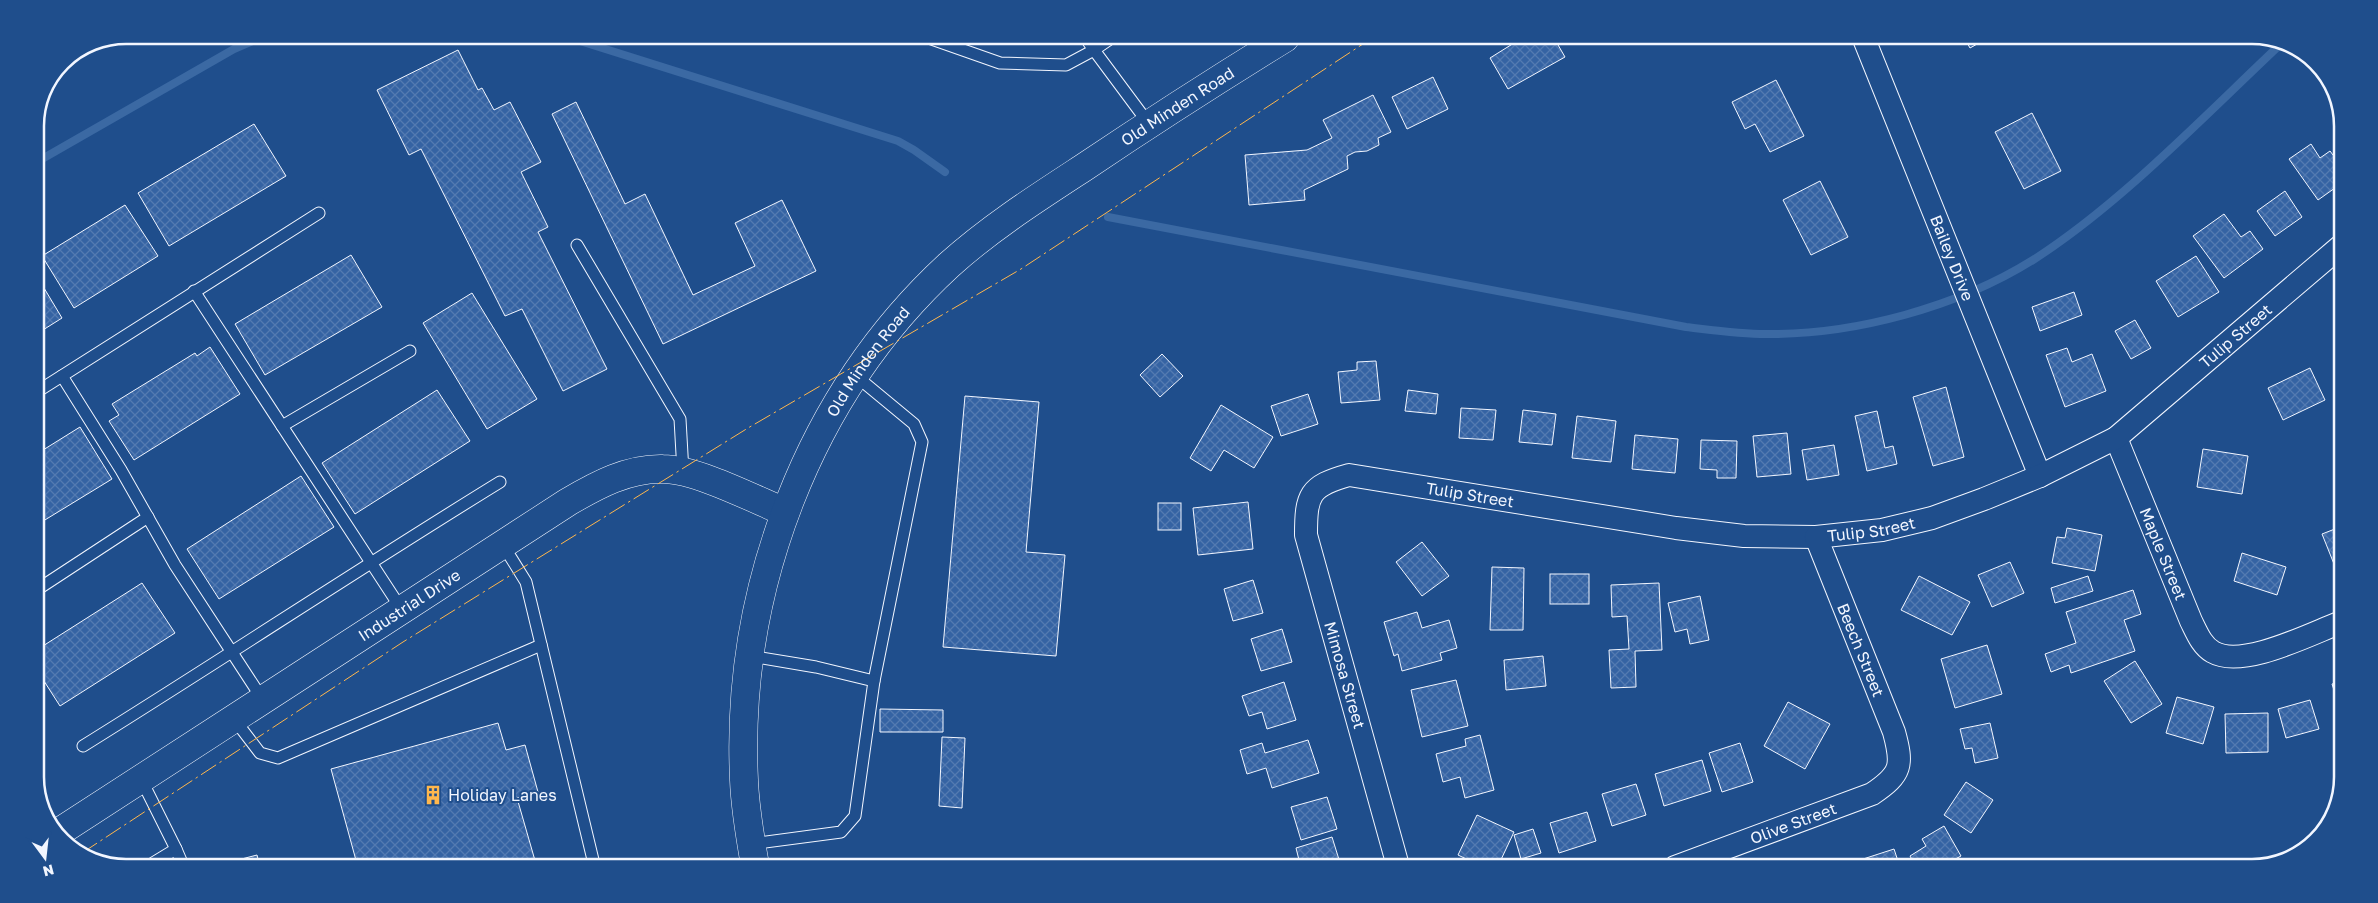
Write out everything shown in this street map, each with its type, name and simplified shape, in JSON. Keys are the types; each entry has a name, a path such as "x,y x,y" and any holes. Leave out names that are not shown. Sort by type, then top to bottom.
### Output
{"main road":[{"name":"Old Minden Road","path":"753,854 744,780 744,742 750,656 757,607 785,512 803,466 820,434 856,376 906,310 928,285 971,246 1008,217 1149,124 1276,44"},
{"name":"Industrial Drive","path":"63,829 568,502 608,480 640,470 662,468 683,472 785,512"}],"street":[{"name":"Bailey Drive","path":"1866,44 2040,476"},
{"name":"Tulip Street","path":"1318,486 1330,480 1349,475 1676,528 1744,536 1816,537 1882,530 1932,518 2040,476 2116,438 2334,251"},
{"name":"Maple Street","path":"2116,438 2203,644 2213,652 2225,657 2256,654 2334,625"},
{"name":"Mimosa Street","path":"1318,486 1308,500 1306,535 1396,859"},
{"name":"Beech Street","path":"1816,537 1894,732 1900,765"},
{"name":"Olive Street","path":"1697,859 1872,794 1894,778 1900,765"}],"lane":[{"path":"946,44 1000,63 1066,65 1103,44"},
{"path":"1090,44 1149,124"},
{"path":"44,387 319,213"},
{"path":"577,245 680,419 683,472"},
{"path":"194,291 402,610"},
{"path":"282,426 410,350"},
{"path":"62,376 175,565 264,700"},
{"path":"753,854 841,832 856,816 874,681 922,442 914,424 856,376"},
{"path":"83,746 233,653 370,561 500,482"},
{"path":"44,585 148,517"},
{"path":"503,545 526,582 593,859"},
{"path":"234,719 260,753 278,758 541,645"},
{"path":"750,656 816,667 874,681"},
{"path":"141,779 180,859"},
{"path":"160,859 176,849"}],"building":[{"path":"1512,44 1557,44 1565,57 1508,89 1490,58"},
{"path":"1968,44 1977,44 1970,48"},
{"path":"458,50 478,90 482,88 494,110 510,102 541,162 521,172 548,227 538,232 607,369 563,391 522,309 505,316 421,149 409,155 377,90"},
{"path":"1433,77 1448,109 1407,129 1392,97"},
{"path":"1776,80 1804,136 1770,152 1755,124 1745,129 1732,102"},
{"path":"1373,95 1391,132 1378,138 1379,145 1367,151 1355,152 1347,156 1348,169 1304,190 1305,200 1249,205 1245,155 1307,150 1332,138 1323,120"},
{"path":"576,102 625,204 645,194 693,295 755,266 735,223 782,200 816,271 663,344 552,114"},
{"path":"2032,113 2061,171 2024,189 1995,132"},
{"path":"254,124 286,176 169,246 138,193"},
{"path":"2311,144 2320,158 2330,151 2334,156 2334,189 2318,200 2289,159"},
{"path":"1820,181 1848,237 1811,255 1783,200"},
{"path":"2285,191 2302,217 2275,236 2257,211"},
{"path":"125,205 158,256 74,308 44,259 44,255"},
{"path":"2224,214 2241,237 2250,231 2263,249 2224,278 2193,236"},
{"path":"351,255 382,307 265,375 235,324"},
{"path":"2196,256 2219,292 2178,317 2156,281"},
{"path":"44,288 62,318 44,329"},
{"path":"2074,292 2082,315 2040,331 2032,307"},
{"path":"472,293 537,399 487,429 423,323"},
{"path":"2135,320 2151,348 2131,359 2115,331"},
{"path":"210,347 240,394 134,460 109,421 119,415 112,404 195,353 197,356"},
{"path":"2067,348 2072,362 2092,354 2106,391 2065,407 2046,355"},
{"path":"1162,354 1183,376 1160,397 1140,375"},
{"path":"1376,361 1380,400 1341,403 1338,372 1357,370 1357,362"},
{"path":"2310,368 2325,400 2283,420 2268,388"},
{"path":"1946,387 1964,457 1933,466 1913,397"},
{"path":"437,390 470,441 355,514 322,463"},
{"path":"1408,390 1438,394 1436,414 1405,411"},
{"path":"1308,394 1318,424 1281,436 1271,406"},
{"path":"965,396 1039,402 1026,552 1065,555 1056,656 943,647"},
{"path":"1221,405 1273,437 1254,468 1224,450 1211,471 1190,458"},
{"path":"1461,408 1496,410 1493,440 1459,438"},
{"path":"1523,410 1556,414 1552,445 1519,442"},
{"path":"1877,411 1885,448 1893,446 1897,464 1867,471 1855,416"},
{"path":"1577,416 1616,421 1611,462 1572,458"},
{"path":"80,427 112,479 44,521 44,449"},
{"path":"1787,433 1791,474 1757,477 1753,436"},
{"path":"1635,435 1678,439 1675,473 1632,469"},
{"path":"1701,440 1737,441 1736,478 1717,478 1717,470 1700,469"},
{"path":"1834,445 1839,475 1807,480 1802,450"},
{"path":"2203,449 2248,456 2242,494 2197,487"},
{"path":"301,476 334,527 219,599 187,549"},
{"path":"1248,502 1253,549 1198,555 1193,508"},
{"path":"1158,503 1181,503 1181,530 1158,530"},
{"path":"2067,528 2102,535 2095,571 2052,563 2057,537 2065,538"},
{"path":"2334,529 2334,564 2322,534"},
{"path":"1422,542 1449,576 1422,596 1396,562"},
{"path":"2242,553 2286,567 2277,595 2234,581"},
{"path":"2010,562 2024,593 1992,607 1978,575"},
{"path":"1492,567 1524,568 1523,630 1490,630"},
{"path":"1550,574 1589,574 1589,604 1550,604"},
{"path":"1919,576 1970,602 1952,635 1901,610"},
{"path":"2088,576 2093,591 2055,603 2051,588"},
{"path":"1253,580 1263,613 1233,621 1224,589"},
{"path":"142,583 175,633 60,706 44,681 44,645"},
{"path":"1659,583 1662,650 1635,651 1636,687 1611,688 1609,650 1629,649 1627,616 1612,617 1611,585"},
{"path":"2133,590 2141,614 2124,620 2135,651 2071,673 2069,665 2051,672 2045,654 2076,643 2066,612"},
{"path":"1700,596 1709,640 1690,644 1687,629 1675,632 1668,603"},
{"path":"1417,612 1422,628 1449,620 1457,648 1440,653 1442,660 1402,671 1398,654 1394,656 1384,622"},
{"path":"1282,629 1292,662 1261,671 1251,639"},
{"path":"1987,645 2002,694 1955,708 1941,659"},
{"path":"1543,656 1546,686 1506,690 1504,660"},
{"path":"2135,661 2162,704 2131,723 2104,681"},
{"path":"1456,680 1468,726 1422,737 1411,690"},
{"path":"1284,682 1296,720 1267,729 1262,712 1249,716 1242,696"},
{"path":"2177,697 2214,707 2203,744 2166,733"},
{"path":"2310,700 2319,729 2286,738 2278,709"},
{"path":"1788,702 1830,724 1805,769 1764,746"},
{"path":"880,709 943,710 943,732 880,732"},
{"path":"2268,713 2268,752 2226,753 2225,714"},
{"name":"Holiday Lanes","path":"498,723 506,750 525,745 538,792 517,798 535,859 356,859 331,769"},
{"path":"1990,723 1998,758 1975,763 1972,748 1965,749 1960,729"},
{"path":"1480,735 1494,790 1465,798 1460,777 1443,782 1436,754 1466,746 1465,739"},
{"path":"942,737 965,738 962,808 939,806"},
{"path":"1308,740 1319,773 1272,788 1266,768 1247,774 1240,750 1262,743 1265,753"},
{"path":"1740,743 1753,782 1722,792 1709,753"},
{"path":"1702,760 1711,791 1664,806 1655,774"},
{"path":"1966,782 1993,800 1971,833 1944,815"},
{"path":"1636,784 1646,815 1612,826 1602,794"},
{"path":"1327,797 1337,829 1301,840 1291,807"},
{"path":"1587,812 1596,841 1559,853 1550,823"},
{"path":"1477,815 1514,832 1501,859 1466,859 1458,855"},
{"path":"1944,826 1961,856 1955,859 1912,859 1910,856 1926,846 1922,839"},
{"path":"1533,829 1541,853 1521,859 1514,835"},
{"path":"1332,837 1339,859 1299,859 1296,848"},
{"path":"1894,849 1897,859 1863,859"},
{"path":"257,855 258,859 242,859"}],"waterway":[{"path":"44,158 246,44"},
{"path":"589,44 898,141 945,172"},
{"path":"1108,217 1686,327 1736,333 1766,334 1834,329 1904,315 1939,304 1972,292 2004,277 2033,260 2099,212 2131,185 2277,47"}],"power":[{"path":"87,850 403,642 748,428 1021,269 1363,44"}],"place":[{"name":"Holiday Lanes","path":"433,795"}]}
